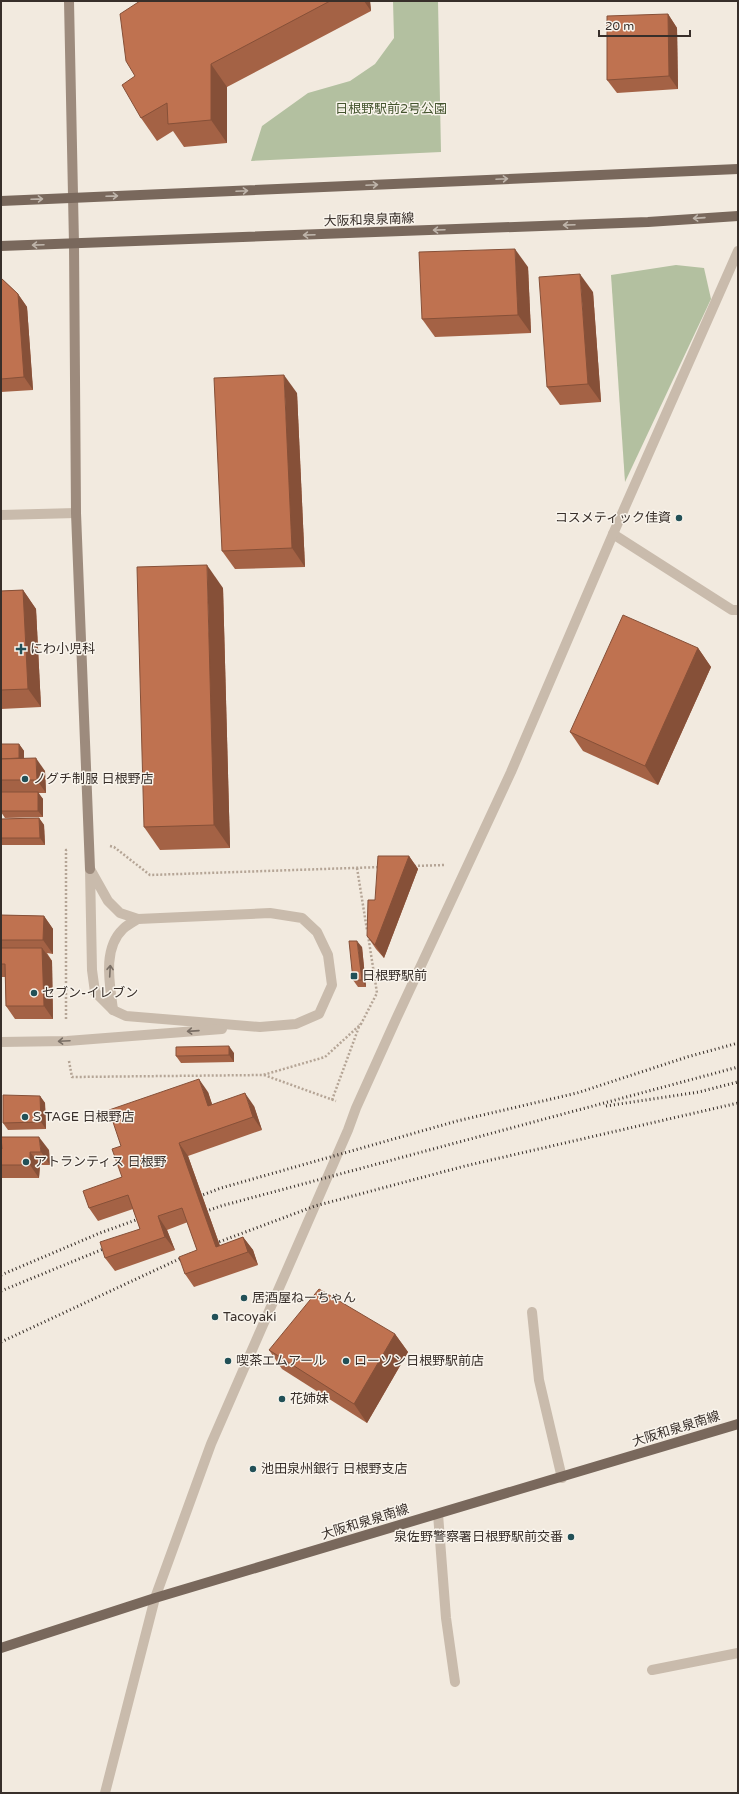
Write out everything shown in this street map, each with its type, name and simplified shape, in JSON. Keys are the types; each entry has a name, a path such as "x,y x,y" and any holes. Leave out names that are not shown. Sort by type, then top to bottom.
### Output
{"main road":[{"path":"1,201 738,169"},
{"name":"大阪和泉泉南線","path":"1,246 648,222 738,216"},
{"name":"大阪和泉泉南線","path":"1,1648 155,1598 562,1478 738,1424"}],"street":[{"path":"69,1 74,198 76,513 90,869 92,970 95,992 113,1010 126,1016 260,1027"},
{"path":"105,1793 155,1598 211,1444 348,1130 356,1108 469,864 738,251"},
{"path":"1,515 76,513"},
{"path":"613,534 732,610 738,610"},
{"path":"1,1042 67,1041 296,1024 319,1014 332,985 328,955 317,932 302,918 270,913 138,919 120,912 108,901 90,869"},
{"path":"113,1010 109,975 112,947 122,930 138,919"},
{"path":"532,1312 539,1380 562,1478"},
{"path":"438,1514 446,1618 455,1682"},
{"path":"652,1670 738,1653"}],"path":[{"path":"103,846 114,847 150,875 381,867"},
{"path":"66,1022 66,850 73,849"},
{"path":"413,866 469,864"},
{"path":"332,1100 361,1024"},
{"path":"263,1075 356,1108"}],"green space":[{"name":"日根野駅前2号公園","path":"393,1 438,1 441,152 251,161 262,126 308,93 350,81 375,64 394,38"},
{"path":"676,265 704,268 711,299 625,482 611,275"}],"building":[{"path":"140,1 330,1 211,64 211,120 168,124 167,103 141,118 122,85 135,76 126,61 120,14"},
{"path":"668,14 669,76 607,80 607,16"},
{"path":"515,249 518,315 422,319 419,252"},
{"path":"580,274 588,384 547,387 539,277"},
{"path":"1,278 18,294 24,377 1,379"},
{"path":"284,375 292,548 222,551 214,378"},
{"path":"207,565 214,825 144,827 137,567"},
{"path":"23,590 28,689 1,690 1,591"},
{"path":"623,615 698,648 645,766 570,732"},
{"path":"1,744 19,744 19,758 1,759"},
{"path":"36,758 37,780 1,780 1,759"},
{"path":"1,792 38,792 38,811 1,811"},
{"path":"39,818 40,838 1,838 1,819"},
{"path":"378,856 409,856 375,945 367,936 368,900 375,900"},
{"path":"1,915 44,916 43,940 1,940"},
{"path":"349,941 357,941 362,980 353,980"},
{"path":"1,948 42,948 44,1006 6,1006 5,964 1,964"},
{"path":"229,1046 229,1055 176,1056 176,1047"},
{"path":"199,1079 208,1106 245,1093 253,1117 179,1143 216,1247 243,1237 248,1252 185,1274 179,1257 197,1250 182,1208 158,1216 165,1237 105,1258 100,1242 140,1229 128,1195 89,1208 83,1191 122,1177 112,1149 121,1146 109,1110"},
{"path":"3,1095 40,1096 41,1122 3,1123"},
{"path":"1,1137 39,1137 41,1152 30,1152 30,1165 1,1165"},
{"name":"ローソン日根野駅前店","path":"319,1289 395,1334 354,1404 269,1350"}],"railway":[{"path":"192,1199 221,1188 457,1121 577,1093 687,1057 738,1043"},
{"path":"198,1214 221,1206 738,1067"},
{"path":"606,1106 699,1092 738,1082"},
{"path":"208,1246 315,1206 465,1166 738,1103"},
{"path":"1,1275 100,1233 147,1216"},
{"path":"1,1291 113,1245"},
{"path":"1,1342 190,1254"}],"place":[{"name":"コスメティック佳資","path":"679,518"},
{"name":"にわ小児科","path":"21,649"},
{"name":"ノグチ制服 日根野店","path":"25,779"},
{"name":"日根野駅前","path":"354,976"},
{"name":"セブン-イレブン","path":"34,993"},
{"name":"S TAGE 日根野店","path":"25,1117"},
{"name":"アトランティス 日根野","path":"26,1162"},
{"name":"居酒屋ねーちゃん","path":"244,1298"},
{"name":"Tacoyaki","path":"215,1317"},
{"name":"喫茶エムアール","path":"228,1361"},
{"name":"ローソン日根野駅前店","path":"346,1361"},
{"name":"花姉妹","path":"282,1399"},
{"name":"池田泉州銀行 日根野支店","path":"253,1469"},
{"name":"泉佐野警察署日根野駅前交番","path":"571,1537"}]}
